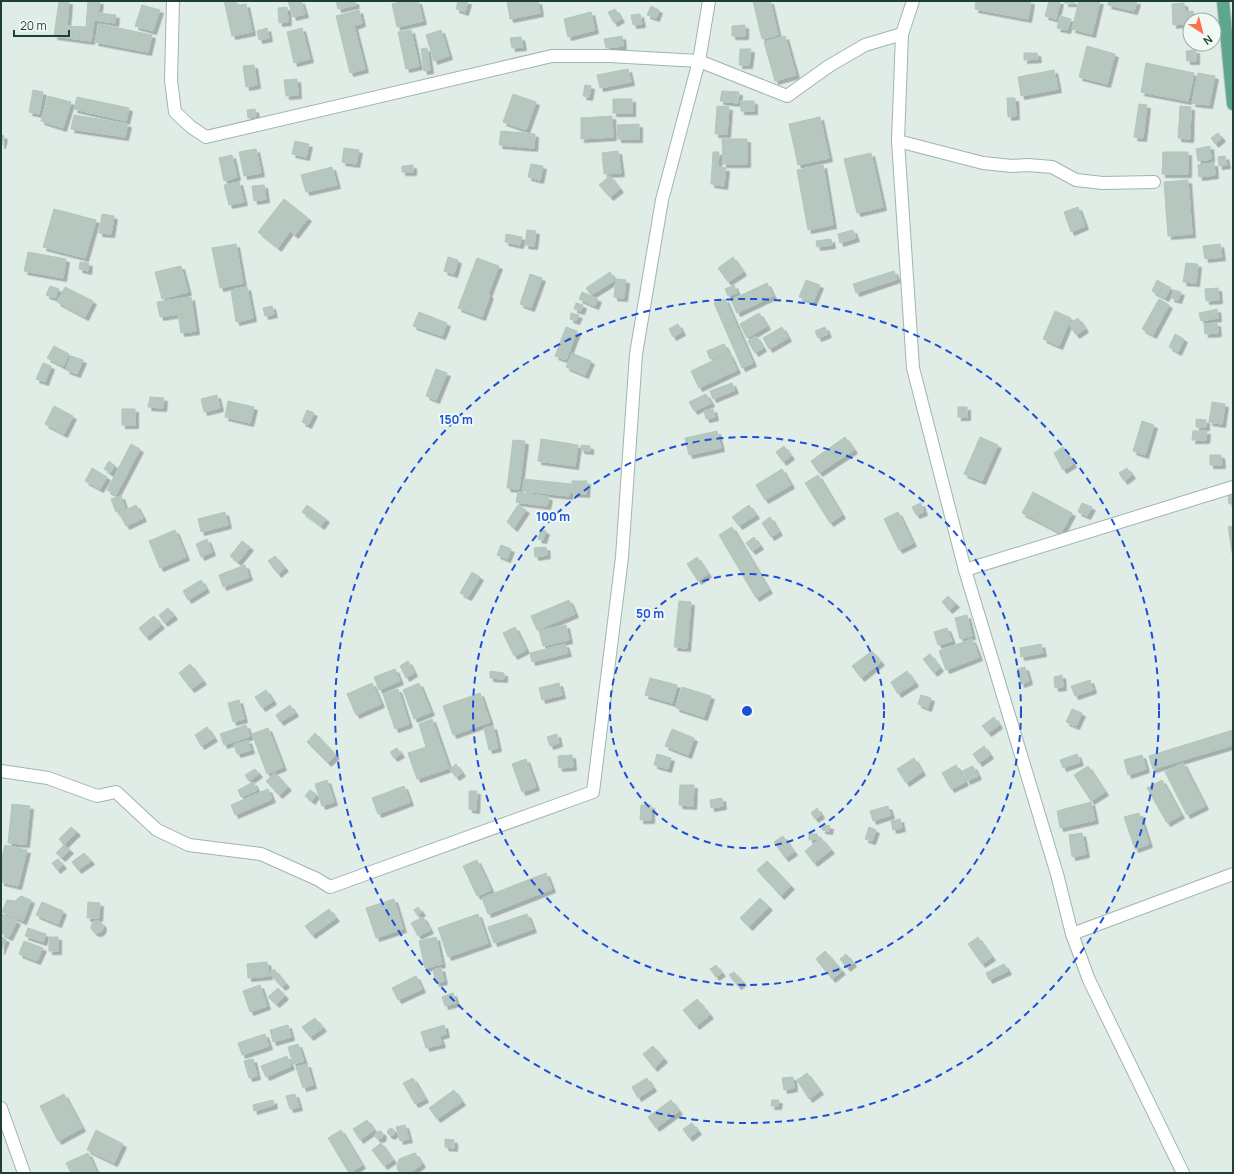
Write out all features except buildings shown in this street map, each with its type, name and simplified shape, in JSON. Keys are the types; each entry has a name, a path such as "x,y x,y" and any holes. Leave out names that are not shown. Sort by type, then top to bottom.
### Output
{"main road":[{"path":"1227,7 1233,104"}],"street":[{"path":"173,1 171,80 175,112 191,127 206,137 552,56 609,56 699,61 786,96 829,66 865,45 902,34"},
{"path":"1,771 48,778 97,796 116,792 157,830 189,845 261,854 317,879 330,887 593,792 622,557 636,354 662,200 699,61 710,1"},
{"path":"913,1 902,34 898,141 912,368 965,570 1057,874 1072,934 1089,980 1183,1173"},
{"path":"898,141 983,163 1012,166 1028,165 1052,167 1076,180 1103,183 1154,182"},
{"path":"965,570 1233,487"},
{"path":"1072,934 1233,874"},
{"path":"1,1108 24,1173"}]}
